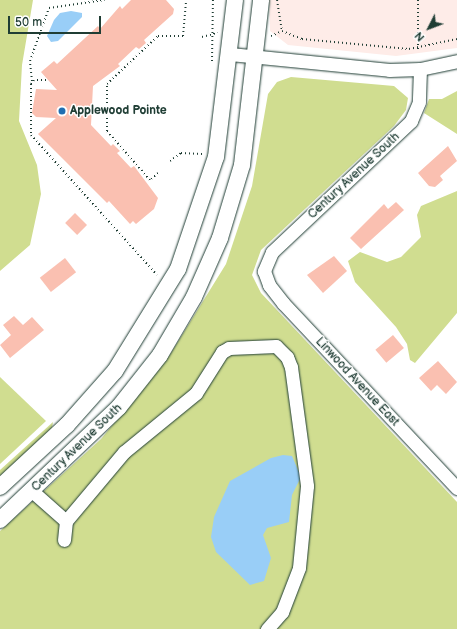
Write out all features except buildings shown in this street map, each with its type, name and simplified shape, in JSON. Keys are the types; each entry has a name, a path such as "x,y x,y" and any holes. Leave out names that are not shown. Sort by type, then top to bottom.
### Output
{"main road":[{"name":"Century Avenue South","path":"0,487 67,425 102,387 161,300 178,269 207,193 222,121 235,0"},
{"name":"Century Avenue South","path":"0,520 124,402 160,355 194,297 220,238 237,183 249,122 261,0"}],"street":[{"path":"230,54 256,58 389,70 420,69 457,61"},
{"name":"Century Avenue South","path":"264,271 272,252 411,121 419,102 420,69"},
{"name":"Linwood Avenue East","path":"264,271 269,285 283,302 457,488"},
{"path":"64,540 66,521 124,452 196,393 222,352 229,348 276,346 287,357 291,368 308,486 299,568 282,612 267,629"},
{"path":"32,491 66,521"}],"path":[{"path":"104,0 49,8 30,61 32,81 29,124 32,138 158,276"},
{"path":"158,172 150,180 107,131 107,84 158,36 184,36 186,0"},
{"path":"213,0 211,33 213,66"},
{"path":"278,0 280,26 287,35 345,45 418,49 457,39"},
{"path":"418,0 418,49"},
{"path":"202,37 211,33"},
{"path":"32,81 46,80"},
{"path":"200,162 203,146"},
{"path":"170,161 181,153 202,154"},
{"path":"155,282 161,270"}],"shaded area":[{"path":"269,0 457,0 457,48 396,56 288,45 270,31"}],"green space":[{"path":"0,0 33,0 22,65 19,121 37,165 41,194 30,245 0,271"},
{"path":"291,77 394,86 408,98 406,110 394,126 261,250 252,275 261,293 457,502 457,629 0,629 0,531 101,439 169,356 226,264 252,186 268,94 277,82"},
{"path":"457,91 457,134 424,113 429,99 442,99"},
{"path":"457,191 457,313 415,363 410,360 407,344 396,327 355,282 348,261 360,252 387,262 401,257 421,237 417,215 421,206"},
{"path":"0,377 46,421 0,464"},
{"path":"53,422 52,428 0,476 0,470"}],"water":[{"path":"71,11 82,13 82,17 58,41 51,42 47,36 54,20 60,13"},
{"path":"283,455 292,456 301,477 292,495 289,522 267,528 263,535 271,558 264,581 250,585 216,552 211,537 214,517 230,481 271,458"}],"place":[{"name":"Applewood Pointe","path":"62,111"}]}
